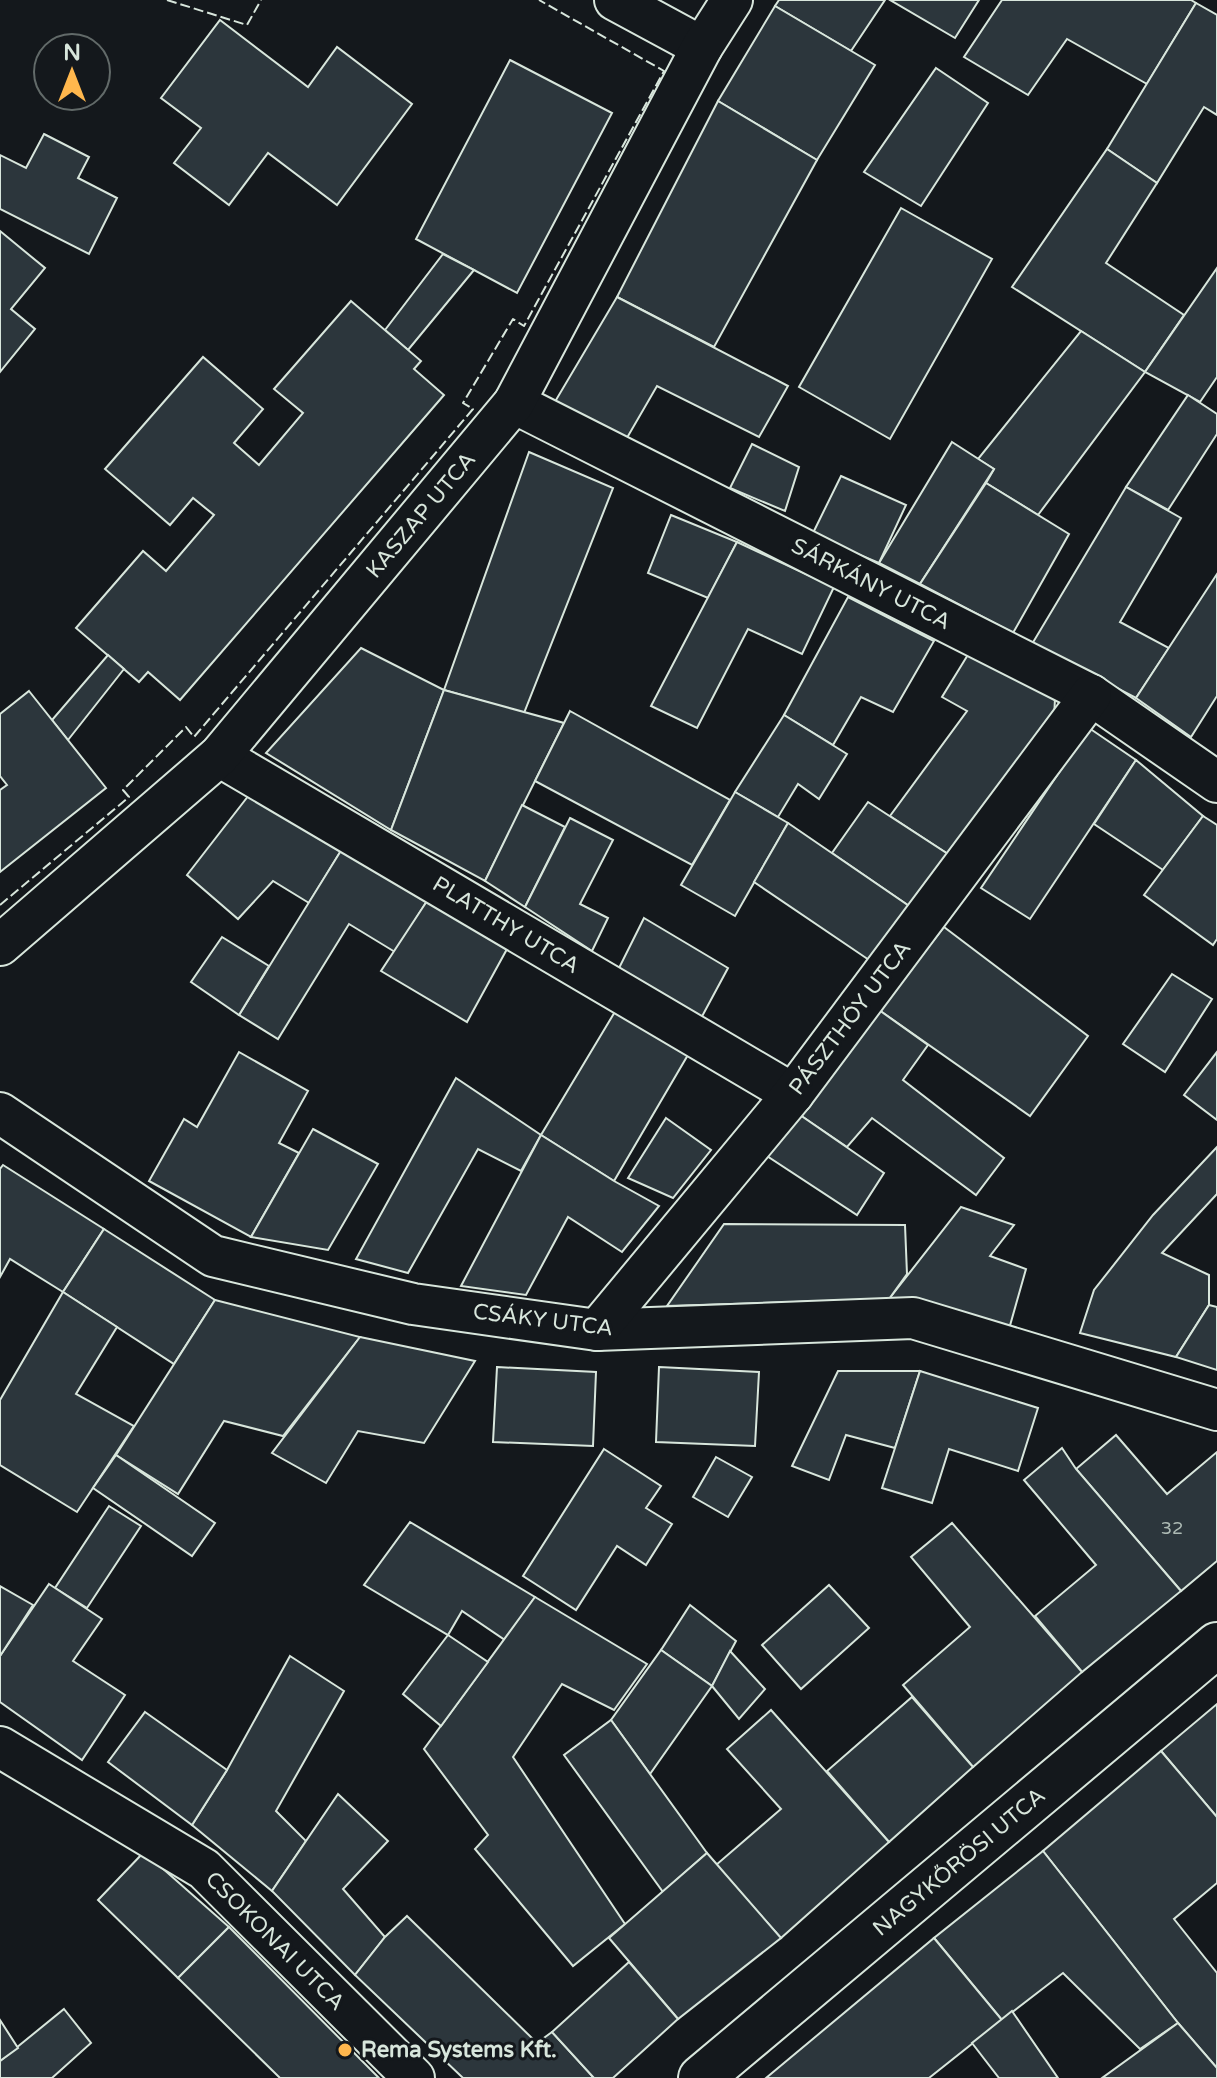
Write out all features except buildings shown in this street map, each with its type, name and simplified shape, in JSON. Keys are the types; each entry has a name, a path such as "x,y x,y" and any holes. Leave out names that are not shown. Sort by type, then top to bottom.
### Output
{"street":[{"path":"615,0 702,47"},
{"name":"KASZAP UTCA","path":"0,945 219,756 514,403 702,47 732,0"},
{"name":"SÁRKÁNY UTCA","path":"514,403 1091,695 1217,782"},
{"name":"PÁSZTHÓY UTCA","path":"597,1330 793,1094 1091,695"},
{"name":"PLATTHY UTCA","path":"219,756 793,1094"},
{"name":"CSÁKY UTCA","path":"0,1113 213,1256 413,1304 597,1330 913,1318 1217,1410"},
{"name":"NAGYKŐRÖSI UTCA","path":"701,2078 1217,1645"},
{"name":"CSOKONAI UTCA","path":"0,1747 204,1869 414,2078"}],"fence":[{"path":"167,0 247,25 261,0"},
{"path":"0,905 129,797 123,790 186,727 194,737 473,409 463,403 513,319 524,326 664,71 539,0"}],"place":[{"name":"Rema Systems Kft.","path":"345,2050"}]}
